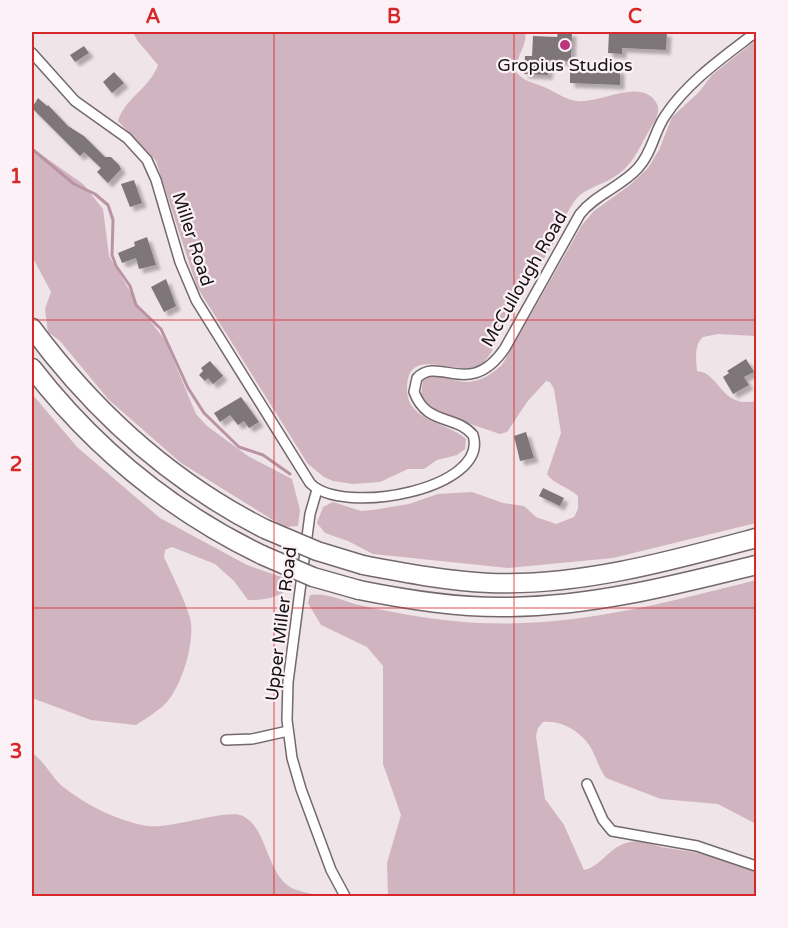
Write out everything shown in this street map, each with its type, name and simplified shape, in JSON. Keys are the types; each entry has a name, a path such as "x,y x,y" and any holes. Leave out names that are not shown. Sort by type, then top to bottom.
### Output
{"highway":[{"path":"32,328 88,398 134,443 184,482 265,529 317,551 363,564 450,580 491,583 543,581 611,572 756,538"},
{"path":"32,368 83,428 130,472 181,510 262,555 313,577 360,590 460,606 548,606 627,595 756,565"}],"street":[{"name":"McCullough Road","path":"317,490 343,497 394,497 440,481 467,461 474,447 472,435 463,427 440,420 424,408 414,392 417,378 429,371 470,376 492,366 509,342 580,214 594,200 637,169 649,152 669,110 709,70 756,32"},
{"name":"Miller Road","path":"32,53 75,101 127,138 147,160 156,180 180,262 196,300 285,440 306,478 317,490"},
{"name":"Upper Miller Road","path":"317,490 310,514 288,682 288,731 292,758 302,789 331,870 345,897"},
{"path":"226,740 252,739 288,731"},
{"path":"587,784 603,820 612,831 697,846 756,866"}],"shaded area":[{"path":"133,32 525,32 525,42 517,61 516,72 525,80 577,101 620,93 642,92 650,96 657,104 658,114 655,121 624,170 584,192 573,203 552,246 503,323 488,358 474,367 426,364 416,367 409,375 407,389 409,400 414,408 421,415 466,439 465,449 457,455 437,460 424,469 408,469 380,482 353,484 333,481 308,464 197,287 156,161 118,121 126,106 149,80 158,65"},
{"path":"756,40 756,336 718,334 703,337 698,344 696,357 697,371 712,378 728,395 744,402 756,401 756,523 613,558 508,568 373,554 348,541 325,533 317,523 323,507 333,502 361,511 409,504 438,494 472,492 503,503 524,506 536,517 556,524 574,517 578,509 578,496 547,474 561,433 554,389 550,382 546,381 527,402 507,432 500,434 438,413 421,396 423,380 441,377 457,381 476,381 502,365 582,225 594,211 630,185 648,168 659,150 672,117 699,92 712,75"},
{"path":"32,148 83,184 103,209 109,256 140,308 165,340 196,414 207,426 248,456 292,479 300,510 298,526 284,527 181,463 109,400 60,341 48,332 45,309 51,292 32,256"},
{"path":"32,394 77,447 160,518 247,565 287,579 292,585 283,593 272,597 248,600 234,581 215,564 172,547 165,550 164,557 190,618 189,652 186,665 170,699 160,709 136,725 91,720 32,698"},
{"path":"756,580 756,824 718,804 661,799 606,778 585,739 566,726 543,722 536,736 545,799 564,825 584,870 595,865 620,845 642,842 712,856 744,866 756,872 756,896 388,896 387,863 401,815 383,764 383,666 367,647 321,625 308,603 310,595 329,596 370,608 442,620 531,623 645,607"},
{"path":"32,753 71,793 102,811 136,824 158,826 213,816 236,814 243,816 257,829 274,867 286,884 297,890 320,896 32,896"}],"building":[{"path":"558,32 572,32 571,61 549,60 548,75 524,74 525,56 532,56 533,36 557,37"},
{"path":"609,32 667,32 666,50 622,48 622,54 608,53"},
{"path":"84,46 89,53 75,62 70,55"},
{"path":"570,67 604,73 609,69 620,69 620,85 570,83"},
{"path":"114,72 124,83 112,93 103,82"},
{"path":"38,98 68,126 84,136 105,157 111,157 119,165 121,169 108,183 97,172 101,168 84,152 80,156 32,108"},
{"path":"134,180 142,203 130,207 121,184"},
{"path":"147,237 156,265 139,269 136,258 122,263 118,253 135,246 134,242"},
{"path":"166,279 176,306 164,312 151,287"},
{"path":"746,359 754,372 744,377 749,385 733,394 723,377 729,373 727,371"},
{"path":"210,361 223,376 213,384 208,378 205,381 199,375 203,371 201,368"},
{"path":"241,397 259,422 249,428 244,421 238,425 230,415 220,422 214,413"},
{"path":"526,432 534,458 520,461 514,436"},
{"path":"543,488 564,498 560,506 539,496"}],"waterway":[{"path":"32,149 74,184 95,194 108,205 113,220 112,255 116,266 130,286 136,305 161,329 188,388 204,413 239,447 263,455 290,474"}],"place":[{"name":"Gropius Studios","path":"565,45"}]}
